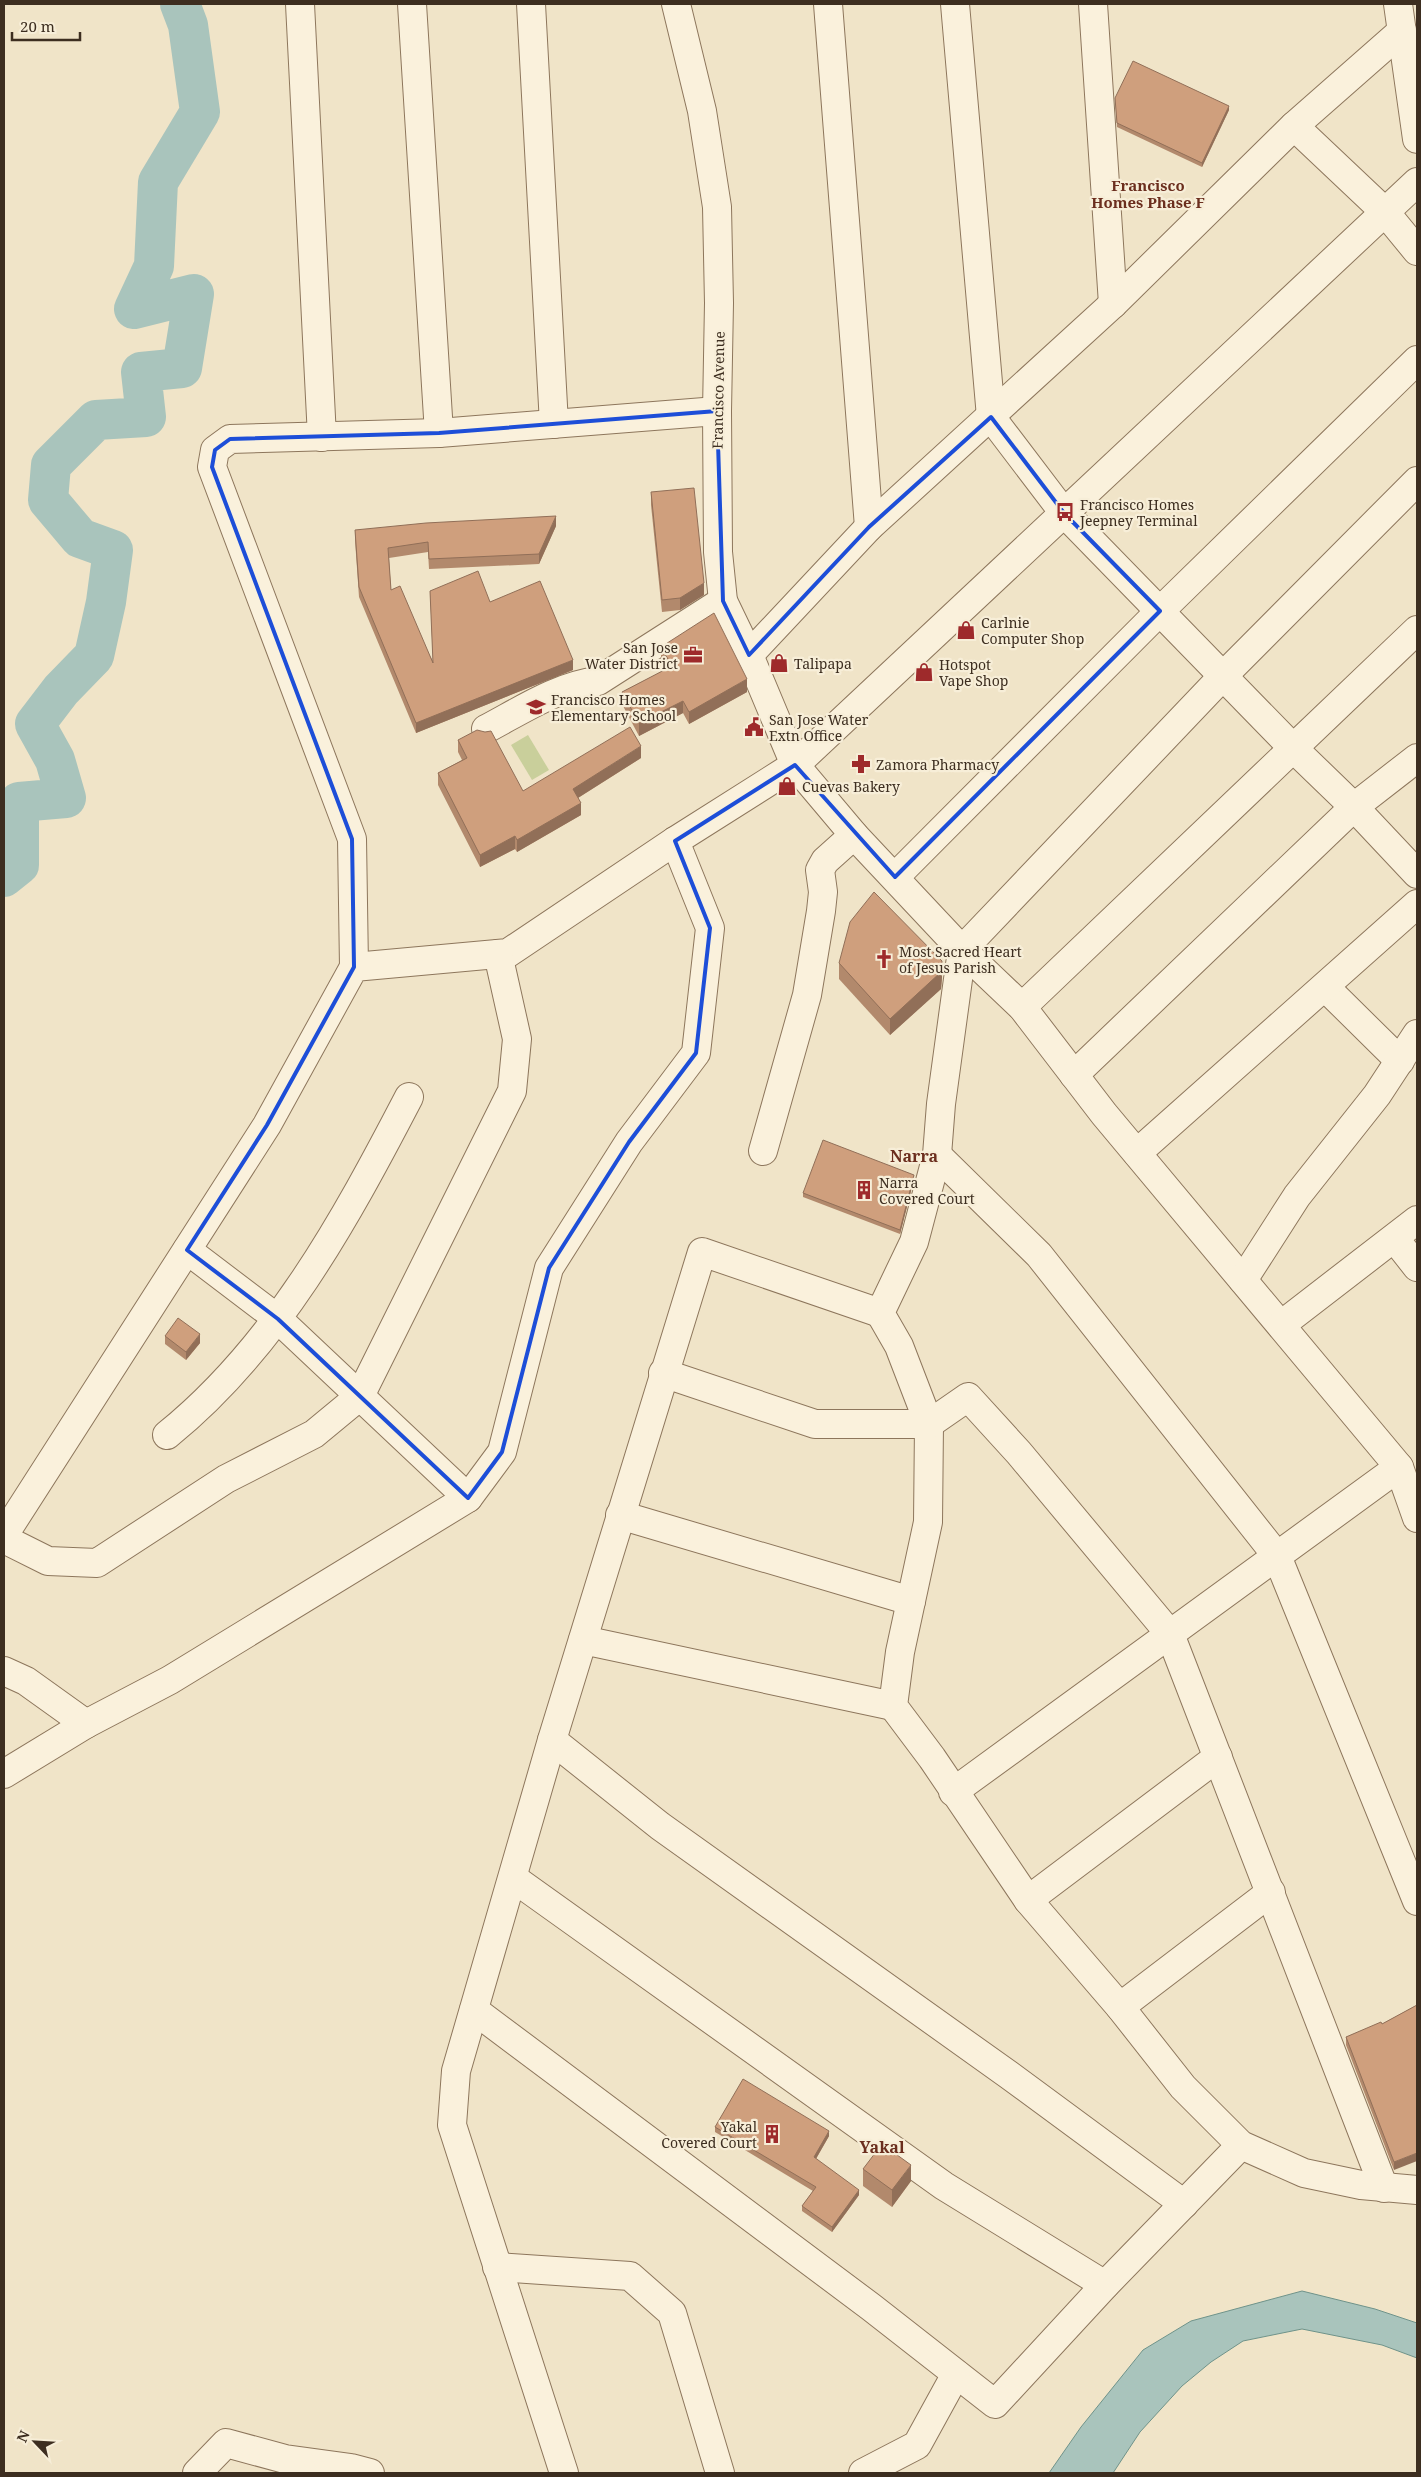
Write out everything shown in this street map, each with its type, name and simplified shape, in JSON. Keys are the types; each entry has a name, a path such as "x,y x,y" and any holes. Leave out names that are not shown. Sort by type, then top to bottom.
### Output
{"street":[{"path":"300,4 322,437"},
{"path":"412,4 439,432"},
{"path":"531,4 554,424"},
{"name":"Francisco Avenue","path":"676,4 702,112 717,208 719,302 717,411 718,552 723,601 749,654 795,765 854,835 962,950 1022,1007 1136,1154 1399,1467"},
{"path":"828,4 869,527"},
{"path":"955,4 991,418 1064,513 1294,748 1354,806 1417,874"},
{"path":"1093,4 1113,304"},
{"path":"1398,4 1417,139"},
{"path":"749,654 869,527 991,418 1113,304 1294,126 1402,31"},
{"path":"1294,126 1385,212 1417,251"},
{"path":"354,967 508,952 675,841 795,765 1417,182"},
{"path":"895,877 1160,611 1417,360"},
{"path":"498,954 517,1039 512,1091 360,1396 314,1434 226,1479 97,1564 48,1561 4,1537 267,1126 354,967 352,839 212,467 214,450 230,439 439,432 717,411"},
{"path":"880,1313 914,1242 937,1155 962,950 1223,676 1417,481"},
{"path":"486,729 557,692 574,685 598,681 723,601"},
{"path":"1022,1007 1417,630"},
{"path":"1074,1075 1354,806 1417,758"},
{"path":"763,1151 807,995 821,910 820,870 825,861 854,835"},
{"path":"4,1774 86,1724 170,1680 468,1498 502,1452 549,1268 629,1142 696,1053 710,928 675,841"},
{"path":"1136,1154 1417,904"},
{"path":"1325,987 1400,1061"},
{"path":"1243,1280 1297,1196 1377,1095 1417,1034"},
{"path":"167,1435 192,1415 278,1319 326,1245 381,1150 409,1097"},
{"path":"937,1155 1039,1254 1277,1556 1417,1900"},
{"path":"1281,1325 1395,1239 1417,1220"},
{"path":"1395,1239 1417,1267"},
{"path":"187,1250 278,1319 468,1498"},
{"path":"564,2473 452,2125 456,2070 552,1740 663,1373 702,1252 880,1313 899,1346 929,1424 928,1522 900,1652 893,1706"},
{"path":"663,1373 815,1424 929,1424 968,1397 1019,1453 1170,1634 1384,2188"},
{"path":"953,1792 1399,1467 1417,1518"},
{"path":"620,1515 911,1601"},
{"path":"583,1640 893,1706 932,1758 953,1792 1028,1900 1120,2007 1184,2087 1242,2145 1304,2173 1384,2188 1417,2190"},
{"path":"4,1671 26,1681 86,1724"},
{"path":"552,1740 660,1826 1009,2075 1184,2204"},
{"path":"1028,1900 1218,1757"},
{"path":"513,1878 944,2186 1105,2285"},
{"path":"1120,2007 1271,1892"},
{"path":"474,2010 996,2404 1105,2285 1242,2145"},
{"path":"497,2266 630,2276 672,2313 720,2473"},
{"path":"863,2473 917,2445 956,2374"},
{"path":"197,2473 226,2443 285,2459 351,2468 370,2473"}],"highlighted area":[{"path":"717,411 723,601 749,655 869,527 991,417 1064,513 1160,611 895,877 795,765 675,841 710,928 696,1053 629,1142 549,1268 502,1452 468,1498 278,1319 187,1250 267,1125 354,967 352,839 212,467 215,450 230,439 439,433"}],"green space":[{"path":"528,735 549,770 532,780 511,745"}],"water":[{"path":"1302,2291 1375,2309 1417,2323 1417,2358 1382,2345 1302,2329 1243,2341 1211,2362 1182,2386 1140,2432 1113,2473 1049,2473 1081,2427 1143,2350 1191,2321"}],"building":[{"path":"1133,61 1229,106 1202,163 1117,123 1115,98"},
{"path":"694,488 704,583 680,598 662,600 651,492"},
{"path":"556,516 539,554 429,559 428,542 388,548 391,590 400,586 433,663 430,591 478,571 490,602 540,581 573,660 416,723 359,587 355,530 426,523"},
{"path":"714,613 747,679 689,712 683,701 639,723 622,692 672,666 661,647"},
{"path":"630,727 641,746 573,789 581,803 517,840 515,836 480,855 438,773 467,758 458,740 477,730 491,731 523,791"},
{"name":"Most Sacred Heart of Jesus Parish","path":"874,892 942,961 941,972 890,1019 839,963 850,922"},
{"name":"Narra Covered Court","path":"823,1140 914,1175 900,1230 803,1193"},
{"path":"178,1318 200,1334 186,1352 165,1336"},
{"path":"1417,2005 1417,2153 1394,2162 1346,2037 1381,2022 1382,2024"},
{"name":"Yakal Covered Court","path":"743,2079 829,2131 814,2157 859,2190 832,2227 802,2206 816,2187 715,2127"},
{"path":"882,2144 911,2165 892,2190 863,2169"}],"waterway":[{"path":"4,877 19,865 19,802 66,798 55,760 35,724 61,690 94,656 106,602 113,550 80,538 48,500 51,465 96,420 146,417 141,372 182,368 194,294 134,309 154,266 158,182 200,112 188,25 180,4"}],"place":[{"name":"Francisco Homes Jeepney Terminal","path":"1065,512"},
{"name":"Carlnie Computer Shop","path":"966,630"},
{"name":"San Jose Water District","path":"693,655"},
{"name":"Talipapa","path":"779,663"},
{"name":"Hotspot Vape Shop","path":"924,672"},
{"name":"Francisco Homes Elementary School","path":"536,707"},
{"name":"San Jose Water Extn Office","path":"754,727"},
{"name":"Zamora Pharmacy","path":"861,764"},
{"name":"Cuevas Bakery","path":"787,786"},
{"name":"Most Sacred Heart of Jesus Parish","path":"884,959"},
{"name":"Narra Covered Court","path":"864,1190"},
{"name":"Yakal Covered Court","path":"772,2134"}],"district":[{"name":"Francisco Homes Phase F","path":"1148,194"},
{"name":"Narra","path":"914,1156"},
{"name":"Yakal","path":"882,2147"}]}
